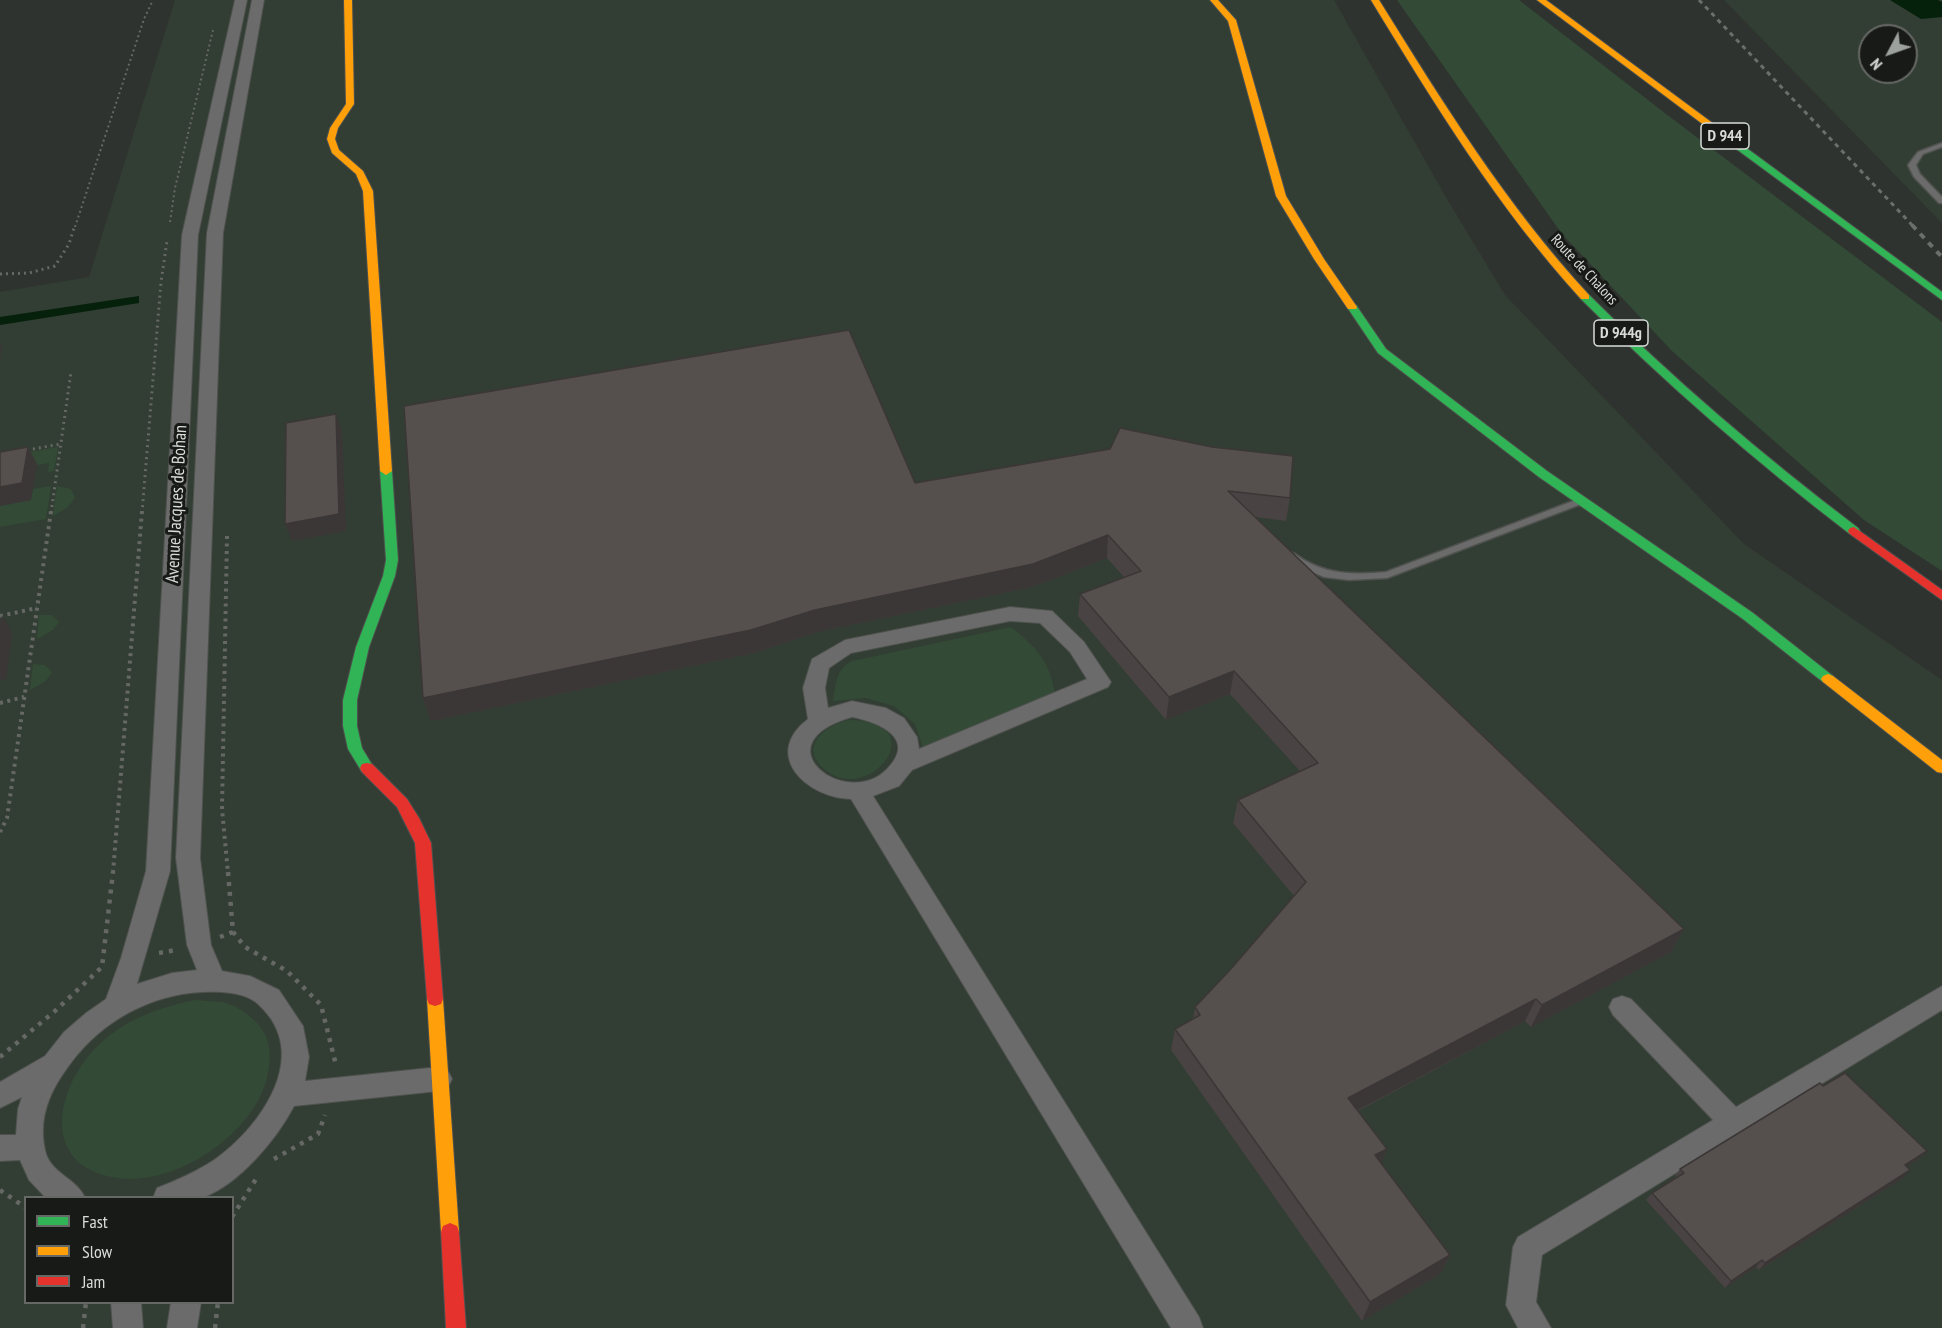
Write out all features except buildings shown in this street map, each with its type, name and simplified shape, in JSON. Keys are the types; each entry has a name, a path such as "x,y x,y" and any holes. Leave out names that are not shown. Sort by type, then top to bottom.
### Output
{"street":[{"name":"Avenue Jacques de Bohan","path":"116,1007 134,958 158,871 190,236 241,0"},
{"name":"Avenue Jacques de Bohan","path":"213,980 199,945 188,858 215,233 258,0"},
{"path":"348,0 350,104 347,113 332,132 331,139 332,147 338,154 360,172 368,191 392,560 389,576 352,688 347,724 351,742 359,760 391,790 405,808 419,829 425,852 456,1328"},
{"path":"1214,0 1232,20 1281,196 1319,259 1382,351 1543,474 1748,615 1942,768"},
{"name":"Route de Chalons","path":"1375,0 1475,160 1514,216 1562,274 1697,404 1780,475 1942,596"},
{"name":"D 944","path":"1541,0 1942,297"},
{"path":"819,720 814,688 819,664 845,647 1010,614 1045,616 1077,647 1100,682 905,764"},
{"path":"852,709 870,710 886,715 899,724 907,736 909,750 905,764 886,782 858,791 839,789 822,784 809,775 801,762 800,749 804,735 819,720 834,712 852,709"},
{"path":"858,791 1188,1328"},
{"path":"69,1196 56,1190 39,1171 29,1147 32,1107 51,1066 68,1045 88,1026 116,1007 161,987 188,981 213,980 242,984 267,996 285,1014 295,1037 296,1065 287,1095 269,1126 208,1188 172,1196"},
{"path":"1536,1328 1521,1305 1528,1247 1942,997"},
{"path":"1622,1008 1734,1122"},
{"path":"0,1096 51,1066"},
{"path":"287,1095 439,1079"},
{"path":"0,1148 29,1147"},
{"path":"126,1304 128,1328"},
{"path":"182,1328 186,1304"}],"lane":[{"path":"1942,145 1920,153 1912,165 1917,175 1942,201"},
{"path":"1281,545 1295,559 1324,574 1356,578 1387,575 1581,501"}],"path":[{"path":"0,274 30,273 55,266 69,244 144,19 153,0"},
{"path":"170,223 175,188 215,22"},
{"path":"0,1057 55,1011 102,967 116,834 161,282 168,235"},
{"path":"0,832 7,818 71,372"},
{"path":"20,451 61,444"},
{"path":"227,529 222,809 234,932 245,947 287,971 321,1005 339,1081 318,1134 265,1165"},
{"path":"0,616 37,608"},
{"path":"0,703 24,698"},
{"path":"234,1214 259,1173"},
{"path":"0,1190 24,1207"},
{"path":"83,1328 86,1304"},
{"path":"215,1328 218,1304"}],"shaded area":[{"path":"175,0 1334,0 1447,199 1505,295 1744,544 1942,680 1942,1328 0,1328 0,292 89,277"},
{"path":"1397,0 1519,0 1942,322 1942,571 1864,520 1672,351 1562,234"},
{"path":"1724,0 1942,0 1942,223"},
{"path":"1890,0 1938,0 1942,2 1942,17 1921,19"},
{"path":"139,296 139,303 0,325 0,317"},
{"path":"58,447 54,471 48,472 49,463 37,465 0,457"},
{"path":"51,486 46,519 0,527 0,506 31,500 33,489"},
{"path":"57,486 71,489 75,498 67,508 53,516"},
{"path":"39,615 52,615 59,622 53,630 37,639"},
{"path":"1011,627 1041,656 1050,673 1055,695 923,748 915,724 894,706 866,698 833,701 839,673 852,661"},
{"path":"33,664 45,665 52,672 46,681 30,690"},
{"path":"849,720 875,724 889,734 891,747 886,760 874,772 858,778 840,778 822,767 816,759 815,744 825,731"},
{"path":"195,1000 222,1002 237,1007 253,1019 265,1034 270,1053 268,1073 261,1095 248,1116 230,1136 209,1152 185,1166 161,1175 136,1179 112,1177 87,1168 72,1154 64,1137 62,1117 67,1096 76,1075 104,1040 125,1025 158,1010"}],"railway":[{"path":"1699,0 1914,227"},
{"path":"1912,225 1942,257"}],"traffic: fast":[{"path":"1723,135 1942,297"},
{"path":"1585,297 1616,329 1715,419 1854,531"},
{"path":"1352,307 1382,351 1543,474 1748,616 1828,679"},
{"path":"367,768 355,749 350,726 350,700 363,647 389,576 392,560 386,471"}],"traffic: slow":[{"path":"348,0 350,104 334,128 331,139 335,151 360,173 368,191 386,471"},
{"path":"1214,0 1232,20 1281,196 1319,259 1352,307"},
{"path":"1375,0 1447,117 1497,192 1554,263 1585,297"},
{"path":"1541,0 1723,135"},
{"path":"1828,679 1942,768"},
{"path":"435,999 450,1232"}],"traffic: jam":[{"path":"1854,531 1942,596"},
{"path":"367,768 402,803 412,818 423,843 435,999"},
{"path":"450,1232 456,1328"}]}
